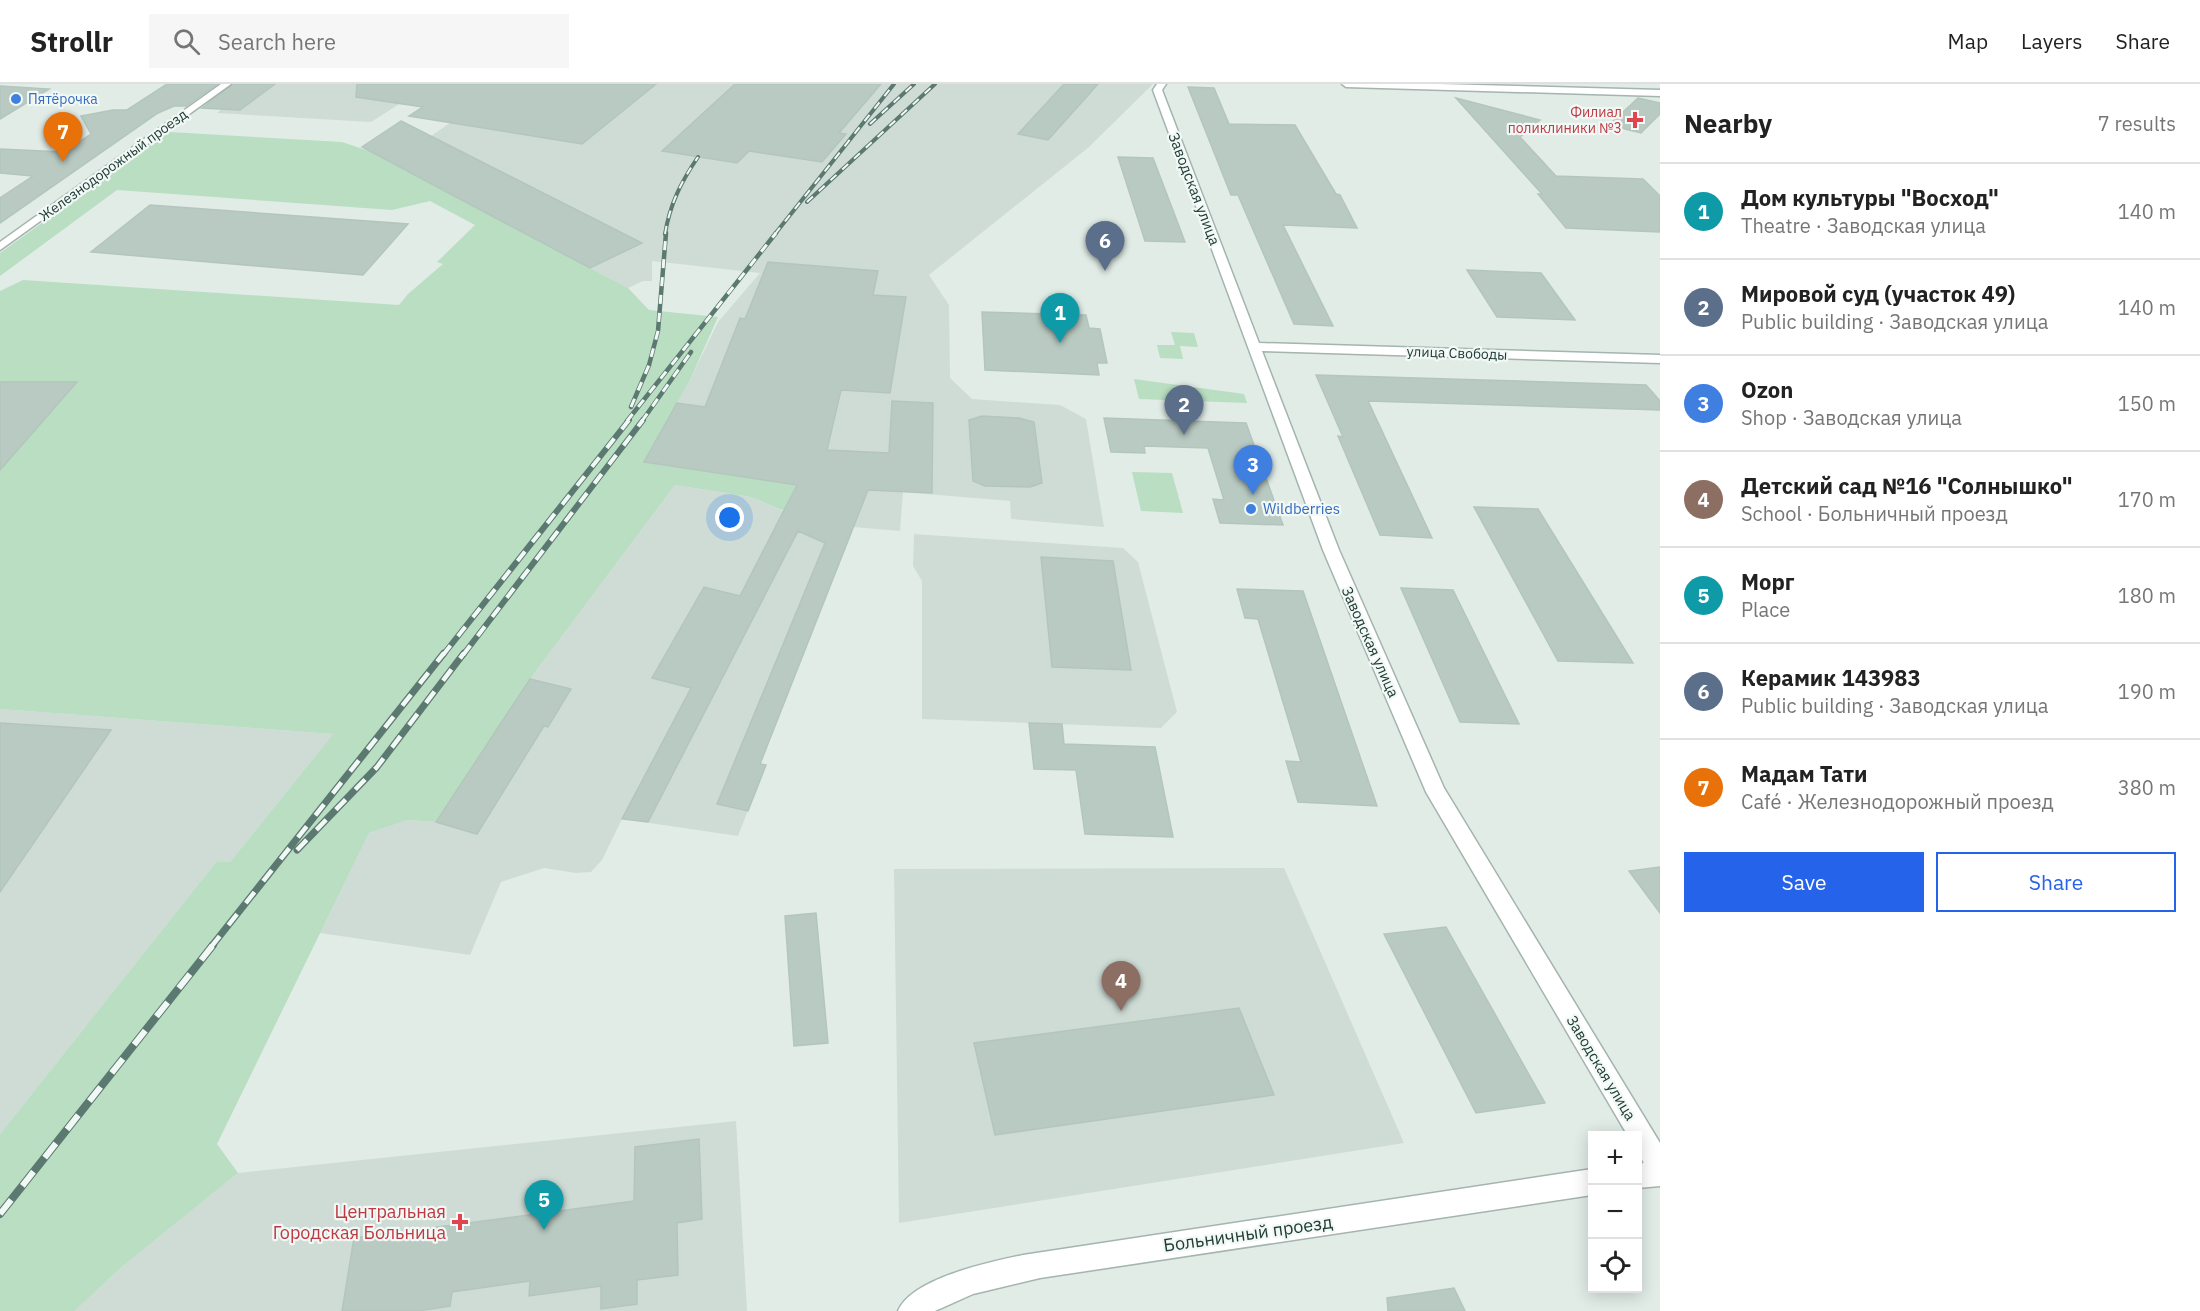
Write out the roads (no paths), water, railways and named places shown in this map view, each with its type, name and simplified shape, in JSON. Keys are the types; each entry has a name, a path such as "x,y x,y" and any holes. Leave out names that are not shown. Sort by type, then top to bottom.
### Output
{"street":[{"name":"Железнодорожный проезд","path":"0,247 227,84"},
{"name":"Заводская улица","path":"1162,84 1156,90 1330,550 1436,792 1660,1166"},
{"path":"1346,84 1660,93"},
{"name":"улица Свободы","path":"1254,347 1660,360"},
{"path":"1642,1175 1660,1173"},
{"name":"Больничный проезд","path":"912,1311 926,1300 972,1280 1040,1265 1588,1183"}],"railway":[{"path":"775,234 894,84"},
{"path":"870,124 914,84"},
{"path":"807,202 935,84"},
{"path":"665,234 677,194 698,157"},
{"path":"631,407 649,365 658,331 666,233"},
{"path":"627,421 776,233"},
{"path":"642,421 691,352"},
{"path":"443,655 629,420"},
{"path":"463,655 643,420"},
{"path":"211,947 444,653"},
{"path":"297,850 377,767 464,653"},
{"path":"0,1214 213,945"}],"place":[{"name":"Пятёрочка","path":"16,99"},
{"name":"Филиал поликлиники №3","path":"1635,120"},
{"name":"Мадам Тати","path":"63,162"},
{"name":"Керамик 143983","path":"1105,271"},
{"name":"Дом культуры \"Восход\"","path":"1060,343"},
{"name":"Мировой суд (участок 49)","path":"1184,435"},
{"name":"Ozon","path":"1253,495"},
{"name":"Wildberries","path":"1251,509"},
{"name":"Детский сад №16 \"Солнышко\"","path":"1121,1011"},
{"name":"Центральная Городская Больница","path":"460,1222"},
{"name":"Морг","path":"544,1230"}]}
